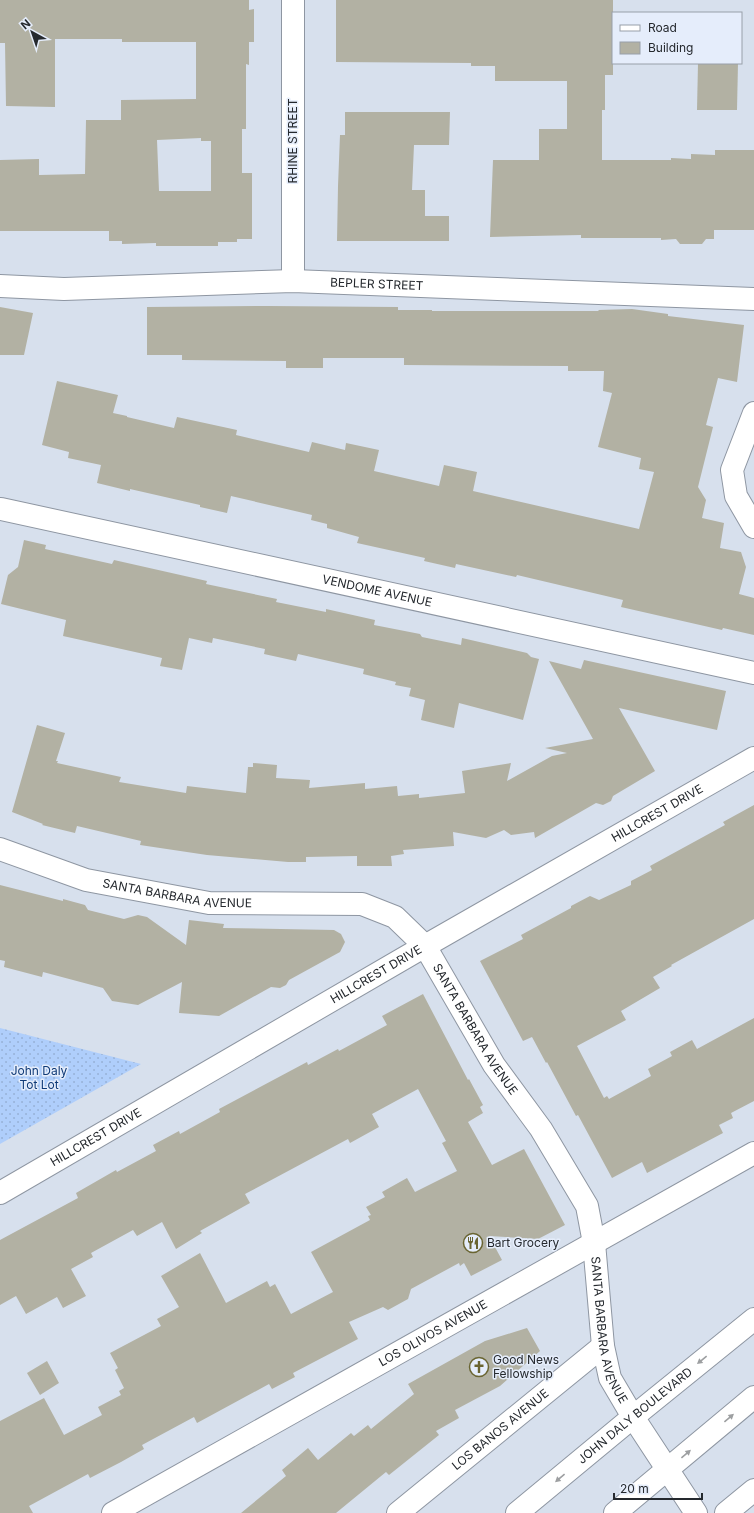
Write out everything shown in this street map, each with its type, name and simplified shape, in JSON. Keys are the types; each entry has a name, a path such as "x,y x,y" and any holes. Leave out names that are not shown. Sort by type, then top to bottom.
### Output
{"street":[{"name":"RHINE STREET","path":"293,0 293,281"},
{"name":"BEPLER STREET","path":"0,286 64,288 293,281 754,299"},
{"path":"754,413 732,470 736,496 754,527"},
{"name":"VENDOME AVENUE","path":"1,509 754,673"},
{"name":"HILLCREST DRIVE","path":"0,1193 425,946 754,758"},
{"name":"SANTA BARBARA AVENUE","path":"0,849 86,880 209,903 362,904 395,917 425,946 494,1066 541,1130 587,1206 594,1243 603,1346 610,1378 633,1417 696,1513"},
{"name":"LOS OLIVOS AVENUE","path":"113,1513 754,1153"},
{"name":"JOHN DALY BOULEVARD","path":"518,1513 754,1318"},
{"name":"LOS BANOS AVENUE","path":"398,1513 603,1346"},
{"path":"615,1513 754,1397"},
{"path":"726,1513 754,1490"}],"green space":[{"name":"John Daly Tot Lot","path":"0,1028 141,1064 0,1144"}],"building":[{"path":"0,0 249,0 249,10 254,9 254,42 249,42 249,65 246,64 246,129 242,129 242,173 252,173 252,239 237,239 237,242 218,242 218,246 156,246 156,243 122,244 122,241 109,241 109,231 0,231 0,160 39,159 39,175 85,174 86,120 121,120 121,100 196,99 196,42 122,42 122,39 55,39 55,107 6,106 5,43 0,43","holes":["201,138 201,141 211,141 211,191 159,191 157,140"]},
{"path":"336,0 613,0 613,75 605,75 605,110 602,110 602,160 671,160 671,158 691,159 691,154 715,155 715,150 754,150 754,230 714,230 714,239 706,239 702,244 680,244 676,239 581,238 581,235 490,237 493,160 539,160 539,129 567,129 567,81 495,81 495,66 471,66 471,63 336,62"},
{"path":"698,64 738,64 737,110 697,110"},
{"path":"345,112 450,112 449,145 414,145 412,190 425,190 425,216 449,216 449,241 337,241 340,135 345,135"},
{"path":"0,307 33,313 24,355 0,355"},
{"path":"147,307 398,307 398,310 432,311 599,311 598,310 632,309 668,314 668,316 744,325 737,382 718,378 706,425 713,427 698,487 706,500 702,518 724,523 720,548 741,552 746,567 739,594 754,598 754,635 723,628 722,630 621,607 623,600 517,575 516,577 456,564 455,568 424,561 425,558 357,543 359,537 327,528 327,524 311,520 312,515 231,496 227,513 200,507 200,505 97,483 101,465 68,458 69,452 42,445 57,381 118,395 113,413 127,417 174,428 177,417 237,430 236,435 309,452 312,442 345,450 346,443 379,450 374,471 439,486 444,465 477,472 473,491 639,529 654,472 639,469 641,458 598,447 612,393 603,391 604,371 568,371 568,366 404,365 404,358 323,358 323,368 286,368 286,361 182,360 182,355 147,355"},
{"path":"24,540 46,545 45,549 112,564 114,560 207,581 206,584 277,599 276,602 326,612 326,609 375,620 374,625 420,634 422,637 461,645 462,638 527,653 531,657 539,659 523,720 459,703 454,728 421,720 425,700 409,696 411,688 395,685 396,682 363,674 364,669 298,654 296,661 264,654 265,649 213,638 212,643 189,638 182,670 160,666 162,658 63,636 66,620 1,604 8,575 18,567"},
{"path":"584,660 726,691 717,730 619,708 655,771 613,796 611,801 603,805 596,803 535,838 534,832 511,835 504,830 486,838 453,832 454,846 403,850 404,854 391,856 392,866 357,866 357,856 306,857 306,862 288,862 207,855 140,845 141,841 77,826 75,833 42,825 43,824 12,812 37,725 65,733 56,761 58,761 57,763 121,777 119,782 186,793 187,786 246,793 248,767 253,767 253,763 277,765 276,778 310,780 309,788 365,783 365,789 397,786 398,796 419,794 419,798 465,793 462,771 511,763 507,781 552,756 567,753 545,748 593,739 549,661 581,669"},
{"path":"754,805 754,919 671,965 672,966 653,977 660,988 621,1011 626,1020 577,1046 604,1098 607,1096 609,1099 651,1076 648,1069 672,1056 670,1052 692,1040 697,1049 754,1018 754,1101 731,1113 733,1118 719,1125 723,1133 647,1173 642,1162 612,1178 578,1115 576,1116 532,1037 523,1041 480,961 523,939 521,935 590,896 599,900 631,885 631,881 652,870 650,866 725,825 723,822"},
{"path":"0,885 85,905 88,910 124,919 138,915 147,917 186,945 189,920 224,924 223,928 334,930 341,934 345,942 340,952 289,980 286,985 280,988 271,987 219,1016 179,1013 182,982 138,1005 112,1001 103,988 43,972 42,977 4,967 5,961 0,960"},
{"path":"423,994 468,1080 469,1079 483,1105 480,1107 483,1113 468,1122 492,1165 524,1149 565,1225 538,1239 489,1236 502,1260 471,1276 464,1263 460,1266 459,1263 411,1289 408,1299 388,1310 383,1307 349,1322 358,1339 293,1373 295,1377 272,1389 269,1384 197,1423 194,1417 142,1445 144,1449 121,1462 90,1478 88,1474 29,1506 33,1513 0,1513 0,1421 44,1398 64,1435 102,1415 98,1407 121,1395 119,1391 124,1388 115,1370 118,1368 110,1353 161,1326 157,1319 179,1307 161,1276 200,1253 226,1303 267,1281 270,1287 275,1284 291,1314 333,1292 311,1252 370,1220 368,1216 371,1215 366,1207 385,1197 382,1192 407,1178 415,1192 457,1171 442,1143 446,1141 418,1089 372,1114 379,1127 350,1143 348,1139 245,1194 250,1203 200,1231 202,1233 176,1249 162,1222 137,1236 133,1230 91,1253 93,1257 71,1269 86,1296 63,1308 57,1297 26,1314 16,1296 0,1305 0,1240 78,1198 76,1193 116,1170 117,1172 156,1151 153,1145 179,1131 180,1134 220,1112 219,1109 307,1062 308,1065 338,1049 339,1051 387,1025 382,1016"},
{"path":"527,1328 540,1351 500,1386 455,1410 459,1418 436,1431 439,1435 389,1475 386,1472 336,1513 241,1513 286,1476 282,1470 308,1448 318,1460 351,1433 354,1436 368,1425 371,1429 414,1394 408,1384 485,1341"},
{"path":"47,1361 59,1383 40,1395 27,1373"}],"place":[{"name":"Bart Grocery","path":"473,1243"},
{"name":"Good News Fellowship","path":"479,1367"}]}
